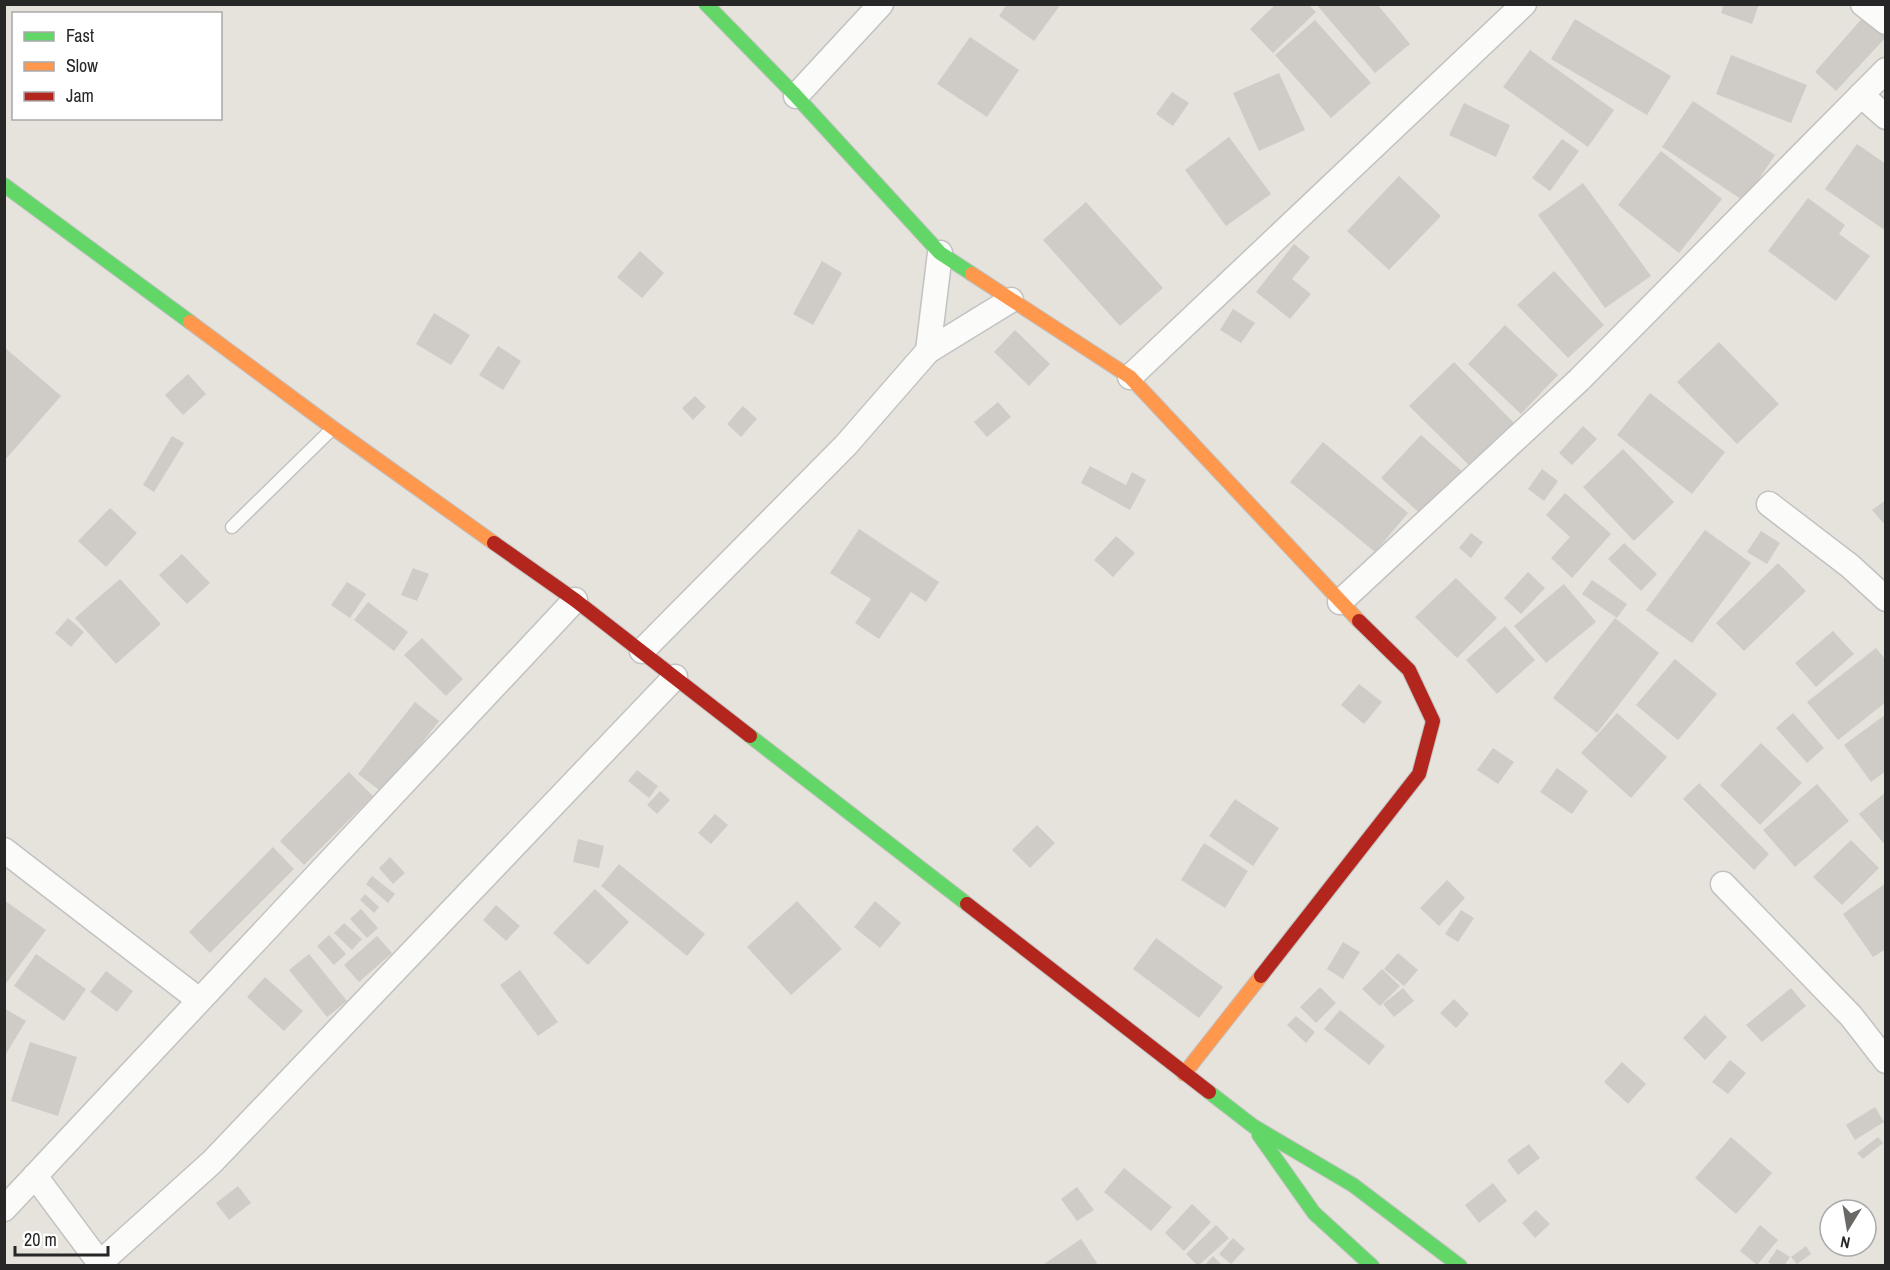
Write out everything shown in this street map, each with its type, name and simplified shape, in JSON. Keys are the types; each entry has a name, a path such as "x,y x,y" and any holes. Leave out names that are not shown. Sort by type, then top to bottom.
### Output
{"main road":[{"path":"706,4 796,96 940,253 1130,377 1340,602 1409,670 1433,721 1419,774 1184,1074"},
{"path":"4,185 333,428 575,600 1253,1126 1353,1185 1460,1266"},
{"path":"1253,1126 1314,1213 1372,1266"}],"street":[{"path":"796,96 881,4"},
{"path":"1130,377 1524,4"},
{"path":"1863,4 1886,22"},
{"path":"1340,602 1579,380 1886,70"},
{"path":"1862,95 1886,117"},
{"path":"928,351 940,253"},
{"path":"642,651 846,445 928,351 1011,300"},
{"path":"1769,504 1850,566 1886,599"},
{"path":"4,1209 575,600"},
{"path":"35,1176 102,1264 212,1162 675,677"},
{"path":"4,850 200,1000"},
{"path":"1723,884 1851,1016 1886,1061"}],"lane":[{"path":"232,527 333,428"}],"building":[{"path":"1007,4 1061,4 1034,41 999,16"},
{"path":"1276,4 1308,4 1316,12 1273,53 1250,29"},
{"path":"1316,4 1377,4 1410,44 1375,73"},
{"path":"1724,4 1759,4 1752,24 1721,13"},
{"path":"1865,15 1886,33 1886,37 1836,91 1815,72"},
{"path":"1575,19 1671,76 1647,115 1551,59"},
{"path":"1315,20 1371,83 1331,118 1275,55"},
{"path":"970,37 1019,70 987,117 937,84"},
{"path":"1530,50 1614,110 1588,147 1503,87"},
{"path":"1731,55 1807,85 1791,123 1716,94"},
{"path":"1279,73 1305,130 1259,151 1233,93"},
{"path":"1172,92 1189,103 1173,126 1156,114"},
{"path":"1693,101 1775,155 1744,201 1662,147"},
{"path":"1464,103 1510,125 1496,157 1449,135"},
{"path":"1229,137 1271,194 1226,226 1185,170"},
{"path":"1562,139 1579,151 1550,191 1532,178"},
{"path":"1857,144 1886,164 1886,231 1825,189"},
{"path":"1661,151 1722,199 1679,253 1618,205"},
{"path":"1399,176 1441,216 1389,270 1347,231"},
{"path":"1583,183 1651,276 1605,308 1538,215"},
{"path":"1808,198 1845,225 1839,234 1870,256 1836,301 1768,251"},
{"path":"1086,202 1163,288 1120,326 1043,240"},
{"path":"1294,244 1310,257 1292,279 1311,294 1290,319 1256,292"},
{"path":"640,251 664,273 642,298 617,277"},
{"path":"822,261 842,273 813,325 793,314"},
{"path":"1554,271 1604,325 1568,358 1517,305"},
{"path":"1233,309 1255,323 1241,343 1220,330"},
{"path":"434,313 470,335 451,365 416,344"},
{"path":"1505,325 1558,375 1521,414 1468,364"},
{"path":"1015,330 1050,364 1029,386 994,352"},
{"path":"1719,342 1779,404 1737,444 1677,382"},
{"path":"498,346 521,361 503,390 479,375"},
{"path":"4,347 61,396 4,461"},
{"path":"1454,362 1515,424 1471,467 1409,406"},
{"path":"188,374 206,394 183,415 165,395"},
{"path":"1650,393 1725,452 1692,494 1617,435"},
{"path":"695,396 706,407 693,420 682,408"},
{"path":"998,402 1011,417 987,437 974,422"},
{"path":"743,406 757,419 741,437 727,424"},
{"path":"1583,426 1597,439 1572,465 1559,453"},
{"path":"1421,435 1465,474 1425,518 1381,478"},
{"path":"172,436 184,443 154,492 143,485"},
{"path":"1323,442 1408,513 1375,552 1290,482"},
{"path":"1623,449 1674,502 1634,541 1583,487"},
{"path":"1090,466 1126,485 1132,472 1146,480 1130,510 1081,483"},
{"path":"1542,469 1558,481 1544,501 1528,489"},
{"path":"1565,493 1611,534 1572,578 1551,558 1570,537 1546,515"},
{"path":"1886,500 1886,526 1872,510"},
{"path":"110,508 137,533 106,567 78,541"},
{"path":"859,529 939,582 926,602 911,592 879,639 855,623 871,599 830,573"},
{"path":"1705,530 1751,563 1692,643 1646,610"},
{"path":"1761,531 1780,543 1767,564 1747,552"},
{"path":"1471,533 1483,542 1471,558 1459,548"},
{"path":"1116,536 1135,553 1113,577 1094,560"},
{"path":"1624,543 1657,574 1641,591 1608,559"},
{"path":"182,554 210,583 187,604 159,575"},
{"path":"1778,563 1806,591 1744,651 1716,623"},
{"path":"413,568 429,574 417,601 401,595"},
{"path":"1528,572 1545,588 1521,614 1504,598"},
{"path":"1456,578 1497,618 1457,658 1415,617"},
{"path":"120,579 161,624 116,664 75,618"},
{"path":"1592,580 1627,604 1617,618 1582,594"},
{"path":"347,582 366,594 350,618 331,605"},
{"path":"1564,584 1596,622 1546,663 1514,626"},
{"path":"368,602 408,632 394,651 354,620"},
{"path":"68,618 84,632 71,647 55,633"},
{"path":"1615,618 1659,653 1597,733 1553,698"},
{"path":"1505,626 1535,660 1497,694 1466,660"},
{"path":"1833,631 1854,654 1816,687 1795,663"},
{"path":"422,638 463,679 446,696 404,655"},
{"path":"1876,648 1886,660 1886,702 1838,740 1807,702"},
{"path":"1675,659 1717,694 1678,740 1636,705"},
{"path":"1359,684 1382,702 1364,724 1341,705"},
{"path":"415,702 439,721 383,793 358,774"},
{"path":"1617,713 1667,757 1631,798 1581,753"},
{"path":"1793,713 1824,748 1807,763 1776,728"},
{"path":"1886,714 1886,771 1871,782 1844,745"},
{"path":"1761,743 1802,783 1760,825 1720,785"},
{"path":"1493,748 1514,762 1498,784 1477,770"},
{"path":"1557,768 1588,791 1572,814 1540,792"},
{"path":"637,770 658,786 649,798 628,781"},
{"path":"349,772 373,796 304,865 280,841"},
{"path":"1699,783 1769,854 1754,870 1683,799"},
{"path":"1817,784 1849,821 1795,867 1763,830"},
{"path":"660,791 670,800 657,814 647,805"},
{"path":"1886,792 1886,846 1859,814"},
{"path":"1235,799 1279,828 1253,866 1209,836"},
{"path":"715,814 728,825 711,844 698,833"},
{"path":"1037,825 1055,843 1030,868 1012,850"},
{"path":"578,839 604,846 599,868 573,862"},
{"path":"1851,840 1879,868 1842,905 1813,877"},
{"path":"1204,843 1248,871 1225,908 1181,880"},
{"path":"273,847 294,869 210,953 189,932"},
{"path":"390,857 405,873 393,884 379,868"},
{"path":"619,864 705,934 687,956 601,886"},
{"path":"372,876 395,894 388,903 366,884"},
{"path":"1447,880 1465,898 1439,926 1420,908"},
{"path":"1886,883 1886,949 1873,957 1843,914"},
{"path":"595,889 629,922 588,965 553,933"},
{"path":"365,894 379,907 374,913 360,900"},
{"path":"4,900 46,930 4,986"},
{"path":"797,901 842,949 791,995 747,947"},
{"path":"875,901 901,923 880,948 854,927"},
{"path":"496,905 520,926 506,941 483,920"},
{"path":"361,909 378,928 367,938 350,919"},
{"path":"1461,910 1474,918 1458,942 1445,934"},
{"path":"344,923 362,939 352,950 334,933"},
{"path":"329,935 346,954 334,965 317,946"},
{"path":"377,936 392,953 359,982 344,965"},
{"path":"1156,938 1223,987 1199,1018 1133,969"},
{"path":"1343,942 1360,952 1343,979 1327,969"},
{"path":"1398,953 1418,970 1404,986 1384,969"},
{"path":"36,954 86,989 64,1021 14,986"},
{"path":"309,954 347,1001 327,1017 289,970"},
{"path":"1382,969 1400,986 1380,1006 1362,989"},
{"path":"520,970 558,1022 538,1036 500,985"},
{"path":"106,971 133,991 117,1012 90,992"},
{"path":"265,977 303,1011 284,1031 247,997"},
{"path":"1320,987 1336,1003 1316,1023 1300,1007"},
{"path":"1403,988 1414,1001 1394,1017 1383,1004"},
{"path":"1791,988 1806,1006 1762,1042 1746,1025"},
{"path":"1454,999 1469,1014 1456,1028 1440,1013"},
{"path":"4,1008 26,1021 4,1057"},
{"path":"1340,1010 1385,1046 1369,1065 1324,1029"},
{"path":"1705,1015 1727,1037 1705,1060 1683,1038"},
{"path":"1296,1016 1315,1032 1306,1043 1287,1025"},
{"path":"30,1042 77,1057 58,1116 11,1101"},
{"path":"1730,1060 1746,1073 1728,1094 1712,1082"},
{"path":"1622,1062 1646,1084 1628,1104 1604,1082"},
{"path":"1875,1107 1884,1122 1855,1140 1846,1125"},
{"path":"1731,1137 1772,1173 1736,1214 1695,1178"},
{"path":"1878,1137 1883,1143 1863,1159 1857,1153"},
{"path":"1529,1144 1540,1158 1518,1175 1507,1160"},
{"path":"1124,1168 1172,1207 1151,1231 1104,1192"},
{"path":"1493,1183 1507,1201 1479,1223 1465,1205"},
{"path":"238,1186 251,1203 229,1220 216,1203"},
{"path":"1077,1187 1094,1210 1077,1221 1061,1199"},
{"path":"1192,1204 1211,1222 1184,1251 1165,1233"},
{"path":"1536,1210 1550,1224 1535,1238 1522,1223"},
{"path":"1216,1225 1229,1238 1198,1266 1186,1254"},
{"path":"1760,1225 1778,1240 1757,1265 1740,1251"},
{"path":"1233,1238 1245,1249 1231,1264 1219,1254"},
{"path":"1081,1239 1097,1263 1094,1266 1041,1266"},
{"path":"1806,1246 1811,1254 1797,1264 1791,1257"},
{"path":"1777,1249 1790,1257 1784,1266 1773,1266 1768,1262"},
{"path":"1213,1256 1223,1266 1204,1266"}],"traffic: fast":[{"path":"706,4 796,96 940,253 972,274"},
{"path":"4,185 190,322"},
{"path":"750,736 967,904"},
{"path":"1209,1092 1253,1126 1353,1185 1460,1266"},
{"path":"1259,1135 1314,1213 1372,1266"}],"traffic: slow":[{"path":"972,274 1130,377 1359,621"},
{"path":"190,322 494,543"},
{"path":"1184,1074 1261,976"}],"traffic: jam":[{"path":"494,543 575,600 750,736"},
{"path":"1261,976 1419,774 1433,721 1409,670 1359,621"},
{"path":"967,904 1209,1092"}]}
